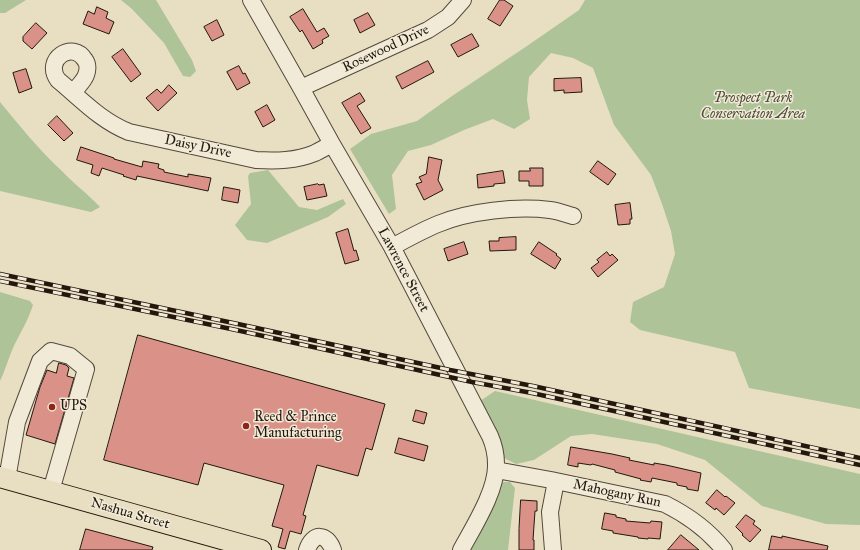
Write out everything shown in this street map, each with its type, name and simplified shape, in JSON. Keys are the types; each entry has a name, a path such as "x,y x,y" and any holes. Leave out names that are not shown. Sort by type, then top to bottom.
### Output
{"main road":[{"name":"Nashua Street","path":"4,478 261,550"}],"street":[{"name":"Lawrence Street","path":"251,0 392,247 490,436 494,448 496,464 492,488 487,501 461,550"},
{"name":"Rosewood Drive","path":"301,88 428,30 448,17 463,0"},
{"name":"Daisy Drive","path":"73,93 105,120 118,128 129,132 256,160 276,161 296,159 314,153 332,144"},
{"path":"392,247 439,223 465,215 491,211 522,209 551,210 573,216"},
{"path":"4,478 17,422 40,361 52,351 70,356 86,369 51,491"},
{"name":"Mahogany Run","path":"496,470 665,504 692,520 717,541 724,550"},
{"path":"553,550 550,512 556,481"},
{"path":"307,550 309,543 313,539 319,537 325,538 331,542 333,550"}],"green space":[{"path":"0,0 26,0 5,13 0,13"},
{"path":"121,0 156,0 192,60 196,71 190,77 183,76 164,43 132,9"},
{"name":"Prospect Park Conservation Area","path":"585,0 860,0 860,409 749,388 735,352 640,330 630,322 633,302 664,287 675,254 671,231 651,175 614,125 593,68 573,58 551,53 529,77 527,100 530,119 514,129 493,119 431,145 408,151 392,175 396,209 389,214 350,149 371,134 417,121 579,10"},
{"path":"0,102 45,155 100,207 91,212 0,191"},
{"path":"268,170 299,207 317,210 343,199 346,204 328,217 267,243 247,240 235,225 251,204 248,176 250,173"},
{"path":"0,292 30,301 33,305 13,348 0,381"},
{"path":"495,391 860,474 860,525 826,524 762,506 705,460 657,444 592,434 571,436 534,460 516,464 504,458 480,401"},
{"path":"502,482 510,482 515,488 508,550 470,550"}],"building":[{"path":"500,0 504,0 513,6 500,26 488,19"},
{"path":"97,7 108,12 106,18 114,22 109,34 83,24 88,11 94,14"},
{"path":"303,9 317,32 324,28 329,36 322,40 323,43 313,49 302,30 300,32 290,17"},
{"path":"368,13 375,25 360,33 354,20"},
{"path":"217,20 224,35 212,41 204,27"},
{"path":"36,23 47,33 32,49 23,41 23,37"},
{"path":"472,34 479,46 458,57 451,45"},
{"path":"123,49 141,74 131,82 112,57"},
{"path":"428,61 434,72 402,89 396,77"},
{"path":"239,66 243,74 245,73 250,83 237,90 227,72"},
{"path":"26,69 32,88 19,93 13,73"},
{"path":"581,78 582,92 564,93 564,90 554,91 554,79"},
{"path":"169,85 177,93 158,111 146,98 157,89 161,93"},
{"path":"360,93 365,101 357,106 371,128 361,134 342,103"},
{"path":"267,105 275,120 263,127 255,112"},
{"path":"57,116 73,133 64,141 48,125"},
{"path":"81,147 142,167 143,161 159,164 158,168 164,170 164,172 188,177 188,174 211,178 208,191 137,176 136,180 102,168 99,176 91,173 93,165 77,160"},
{"path":"429,157 442,160 438,180 443,190 424,200 416,184 422,182 419,177 426,174"},
{"path":"598,161 616,174 608,185 590,172"},
{"path":"530,168 543,168 543,186 529,186 529,181 519,181 519,171 530,171"},
{"path":"503,171 505,183 478,188 477,175"},
{"path":"324,184 327,196 307,200 304,187"},
{"path":"224,187 240,190 238,203 222,200"},
{"path":"630,203 632,219 630,219 630,224 618,225 615,205"},
{"path":"348,229 354,251 356,250 359,260 345,264 336,233"},
{"path":"516,237 516,250 490,251 489,241 499,241 499,238"},
{"path":"464,242 468,254 448,261 444,249"},
{"path":"539,242 557,254 556,255 561,259 555,269 531,254"},
{"path":"607,252 610,256 612,254 618,260 598,277 591,268 599,262 597,260"},
{"name":"Reed & Prince Manufacturing","path":"138,335 385,404 372,450 366,448 358,476 317,465 303,515 306,516 301,534 290,531 285,549 278,547 283,529 272,526 284,485 204,463 198,485 104,460"},
{"name":"UPS","path":"59,363 66,365 69,368 67,376 74,378 55,444 26,435 40,387 47,370 56,373"},
{"path":"416,410 427,413 424,424 413,421"},
{"path":"399,438 428,446 424,461 395,453"},
{"path":"571,447 612,454 630,458 629,460 654,465 654,463 666,465 701,473 698,491 687,489 687,487 677,485 677,483 652,478 651,482 640,480 641,479 615,472 615,470 592,464 578,463 578,467 568,465"},
{"path":"717,490 735,503 724,515 716,508 715,510 706,503"},
{"path":"521,500 537,501 533,540 534,550 519,550"},
{"path":"605,513 616,515 616,517 626,519 626,521 650,523 651,521 662,522 660,539 638,538 613,533 613,531 602,529"},
{"path":"746,515 755,521 753,524 761,530 750,542 736,527"},
{"path":"86,529 153,547 152,550 80,550"},
{"path":"681,535 699,550 668,550"},
{"path":"772,536 782,538 782,536 828,546 827,550 769,550"}],"railway":[{"path":"0,274 450,370 533,386 860,458"},
{"path":"0,281 236,330 472,382 532,393 860,465"}],"place":[{"name":"UPS","path":"52,407"},
{"name":"Reed & Prince Manufacturing","path":"246,426"}]}
